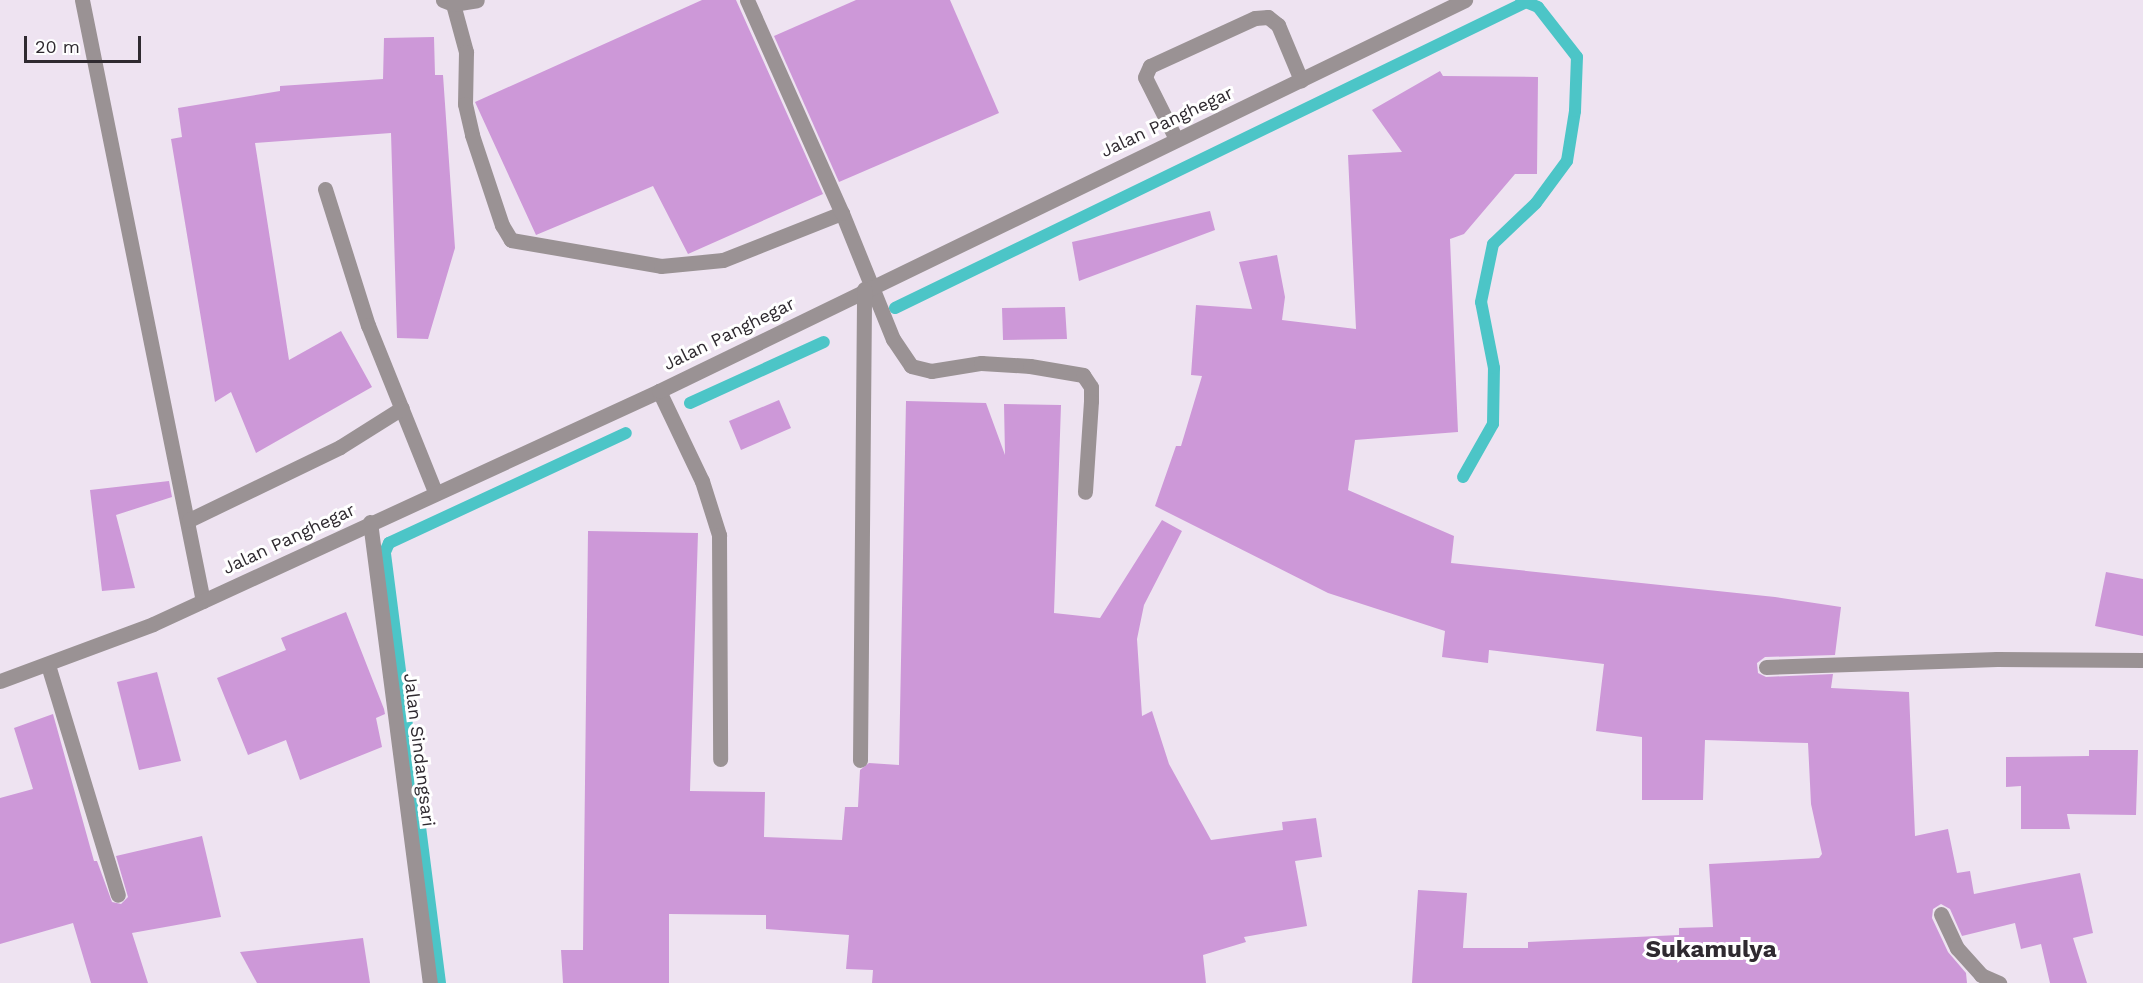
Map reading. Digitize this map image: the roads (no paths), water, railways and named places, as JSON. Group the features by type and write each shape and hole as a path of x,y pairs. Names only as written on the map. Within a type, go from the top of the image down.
{"street":[{"path":"82,0 189,520 203,601"},
{"path":"477,0 448,2 466,52 465,104 472,135 502,225 511,240 661,266 723,260 842,213"},
{"path":"747,0 842,213 869,287 893,339 911,366 931,372 981,363 1001,364 1083,375 1091,387 1085,492"},
{"name":"Jalan Panghegar","path":"0,681 48,665 203,601 435,492 659,391 869,287 1466,0"},
{"path":"1176,139 1145,77 1150,66 1255,18 1268,17 1278,25 1301,80"},
{"path":"325,189 368,325 435,492"},
{"path":"860,760 869,287"},
{"path":"659,391 702,481 719,535 722,676 720,759"},
{"path":"189,520 340,447 402,408"},
{"name":"Jalan Sindangsari","path":"370,522 430,983"},
{"path":"1766,667 1997,658 2143,660"},
{"path":"48,665 118,896"},
{"path":"1941,914 1957,948 1981,975 1999,983"}],"waterway":[{"path":"1463,477 1493,424 1494,368 1481,302 1493,244 1536,203 1567,161 1575,111 1577,57 1538,7 1521,0"},
{"path":"895,308 1526,2"},
{"path":"690,403 824,342"},
{"path":"440,983 385,552 389,543 626,433"}],"district":[{"name":"Sukamulya","path":"1711,950"}]}
